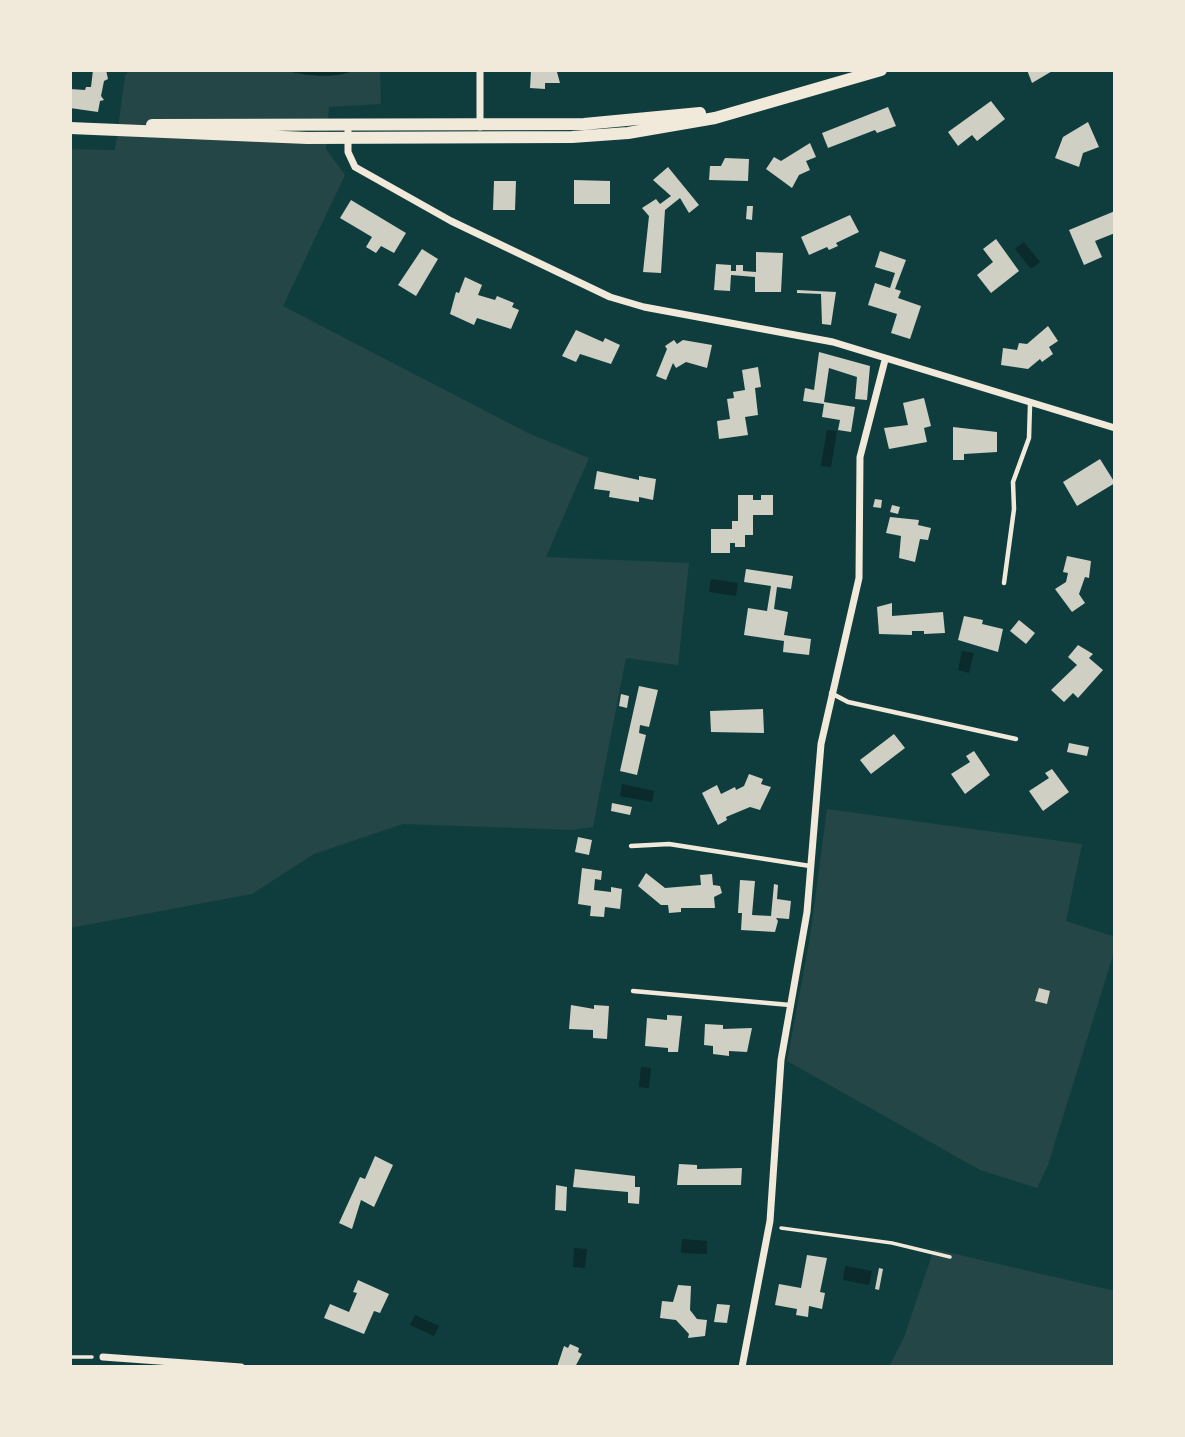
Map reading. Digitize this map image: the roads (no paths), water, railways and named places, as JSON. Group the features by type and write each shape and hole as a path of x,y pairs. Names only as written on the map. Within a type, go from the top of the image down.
{"main road":[{"path":"70,128 348,138 536,138 661,128 716,118 878,71"},
{"path":"70,128 348,123 547,125 673,117 783,100"}],"street":[{"path":"480,70 480,139"},
{"path":"348,123 350,161 355,167 451,221 588,288 644,307 806,336 1030,405 1115,428"},
{"path":"742,1367 769,1227 781,1060 805,932 818,769 831,692 859,578 860,457 885,360"},
{"path":"103,1357 241,1367"}],"lane":[{"path":"1004,583 1014,509 1013,482 1029,438 1030,405"},
{"path":"831,692 848,702 1016,739"},
{"path":"631,846 669,844 811,866"},
{"path":"633,991 791,1005"}]}
